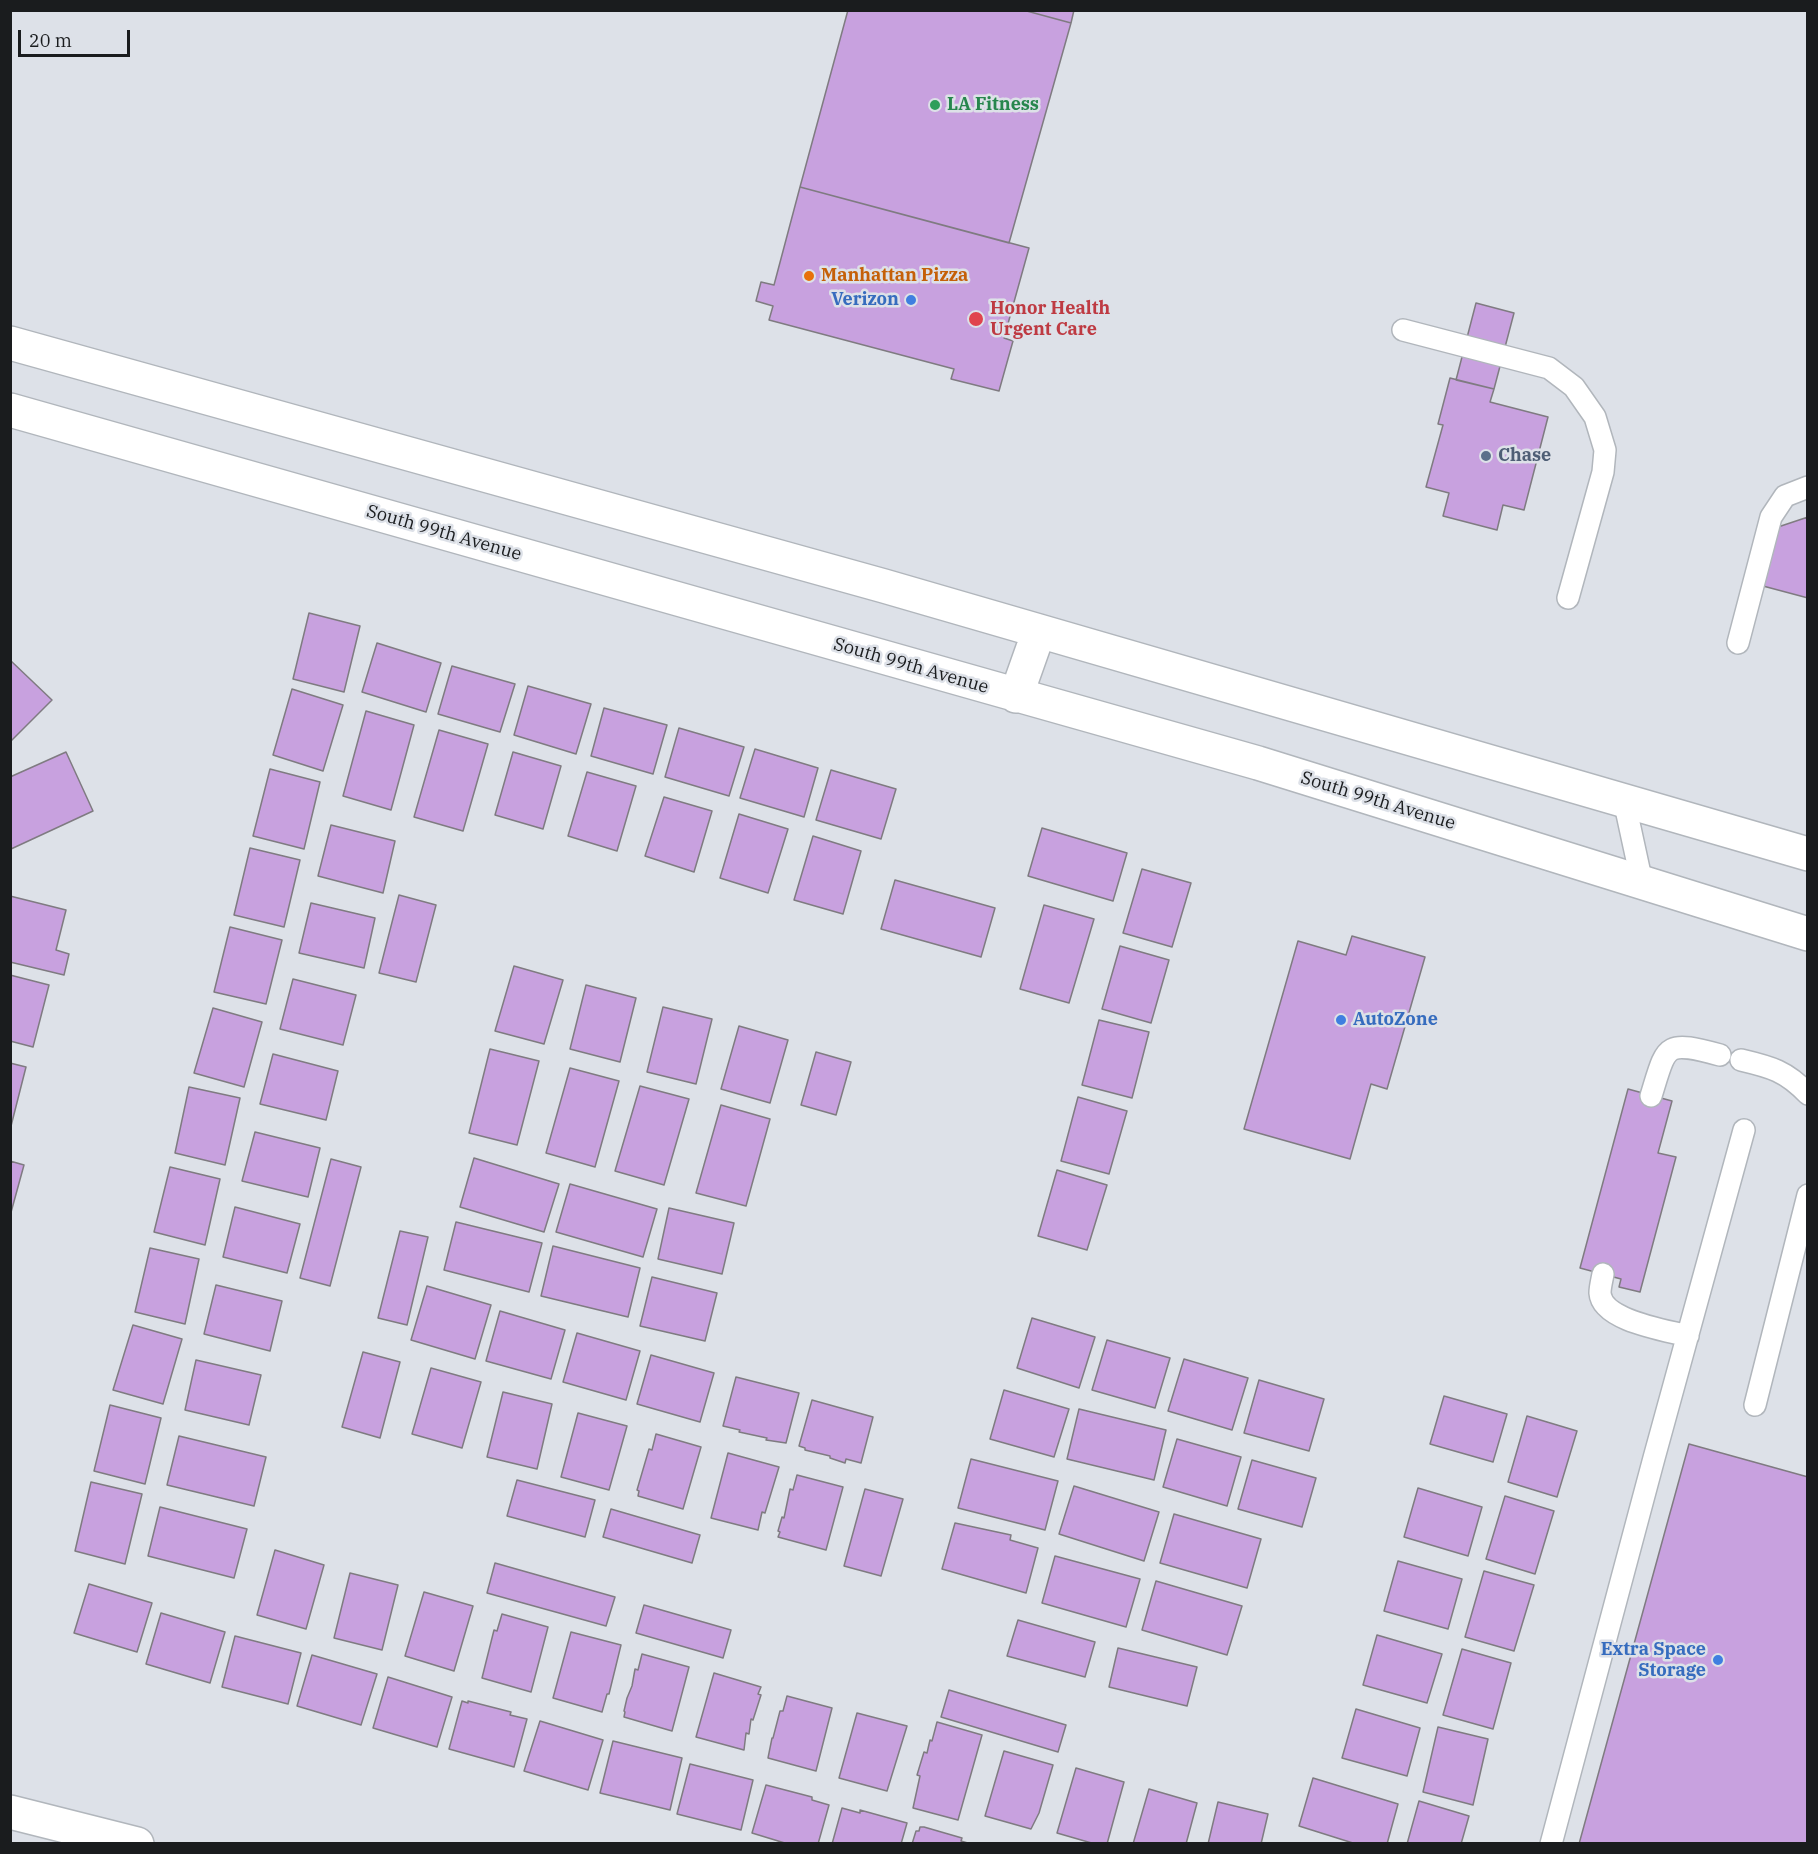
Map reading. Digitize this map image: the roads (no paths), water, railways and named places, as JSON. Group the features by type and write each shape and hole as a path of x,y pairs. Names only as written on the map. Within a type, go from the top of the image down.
{"main road":[{"path":"10,343 1039,631 1808,854"},
{"name":"South 99th Avenue","path":"10,410 1258,763 1808,934"},
{"path":"1016,696 1039,631"},
{"path":"10,1812 137,1843"}],"lane":[{"path":"1402,330 1549,368 1574,387 1595,417 1605,450 1603,472 1568,598"},
{"path":"1738,643 1771,517 1785,496 1808,488"},
{"path":"1624,800 1642,883"},
{"path":"1651,1096 1663,1058 1669,1049 1678,1047 1720,1055"},
{"path":"1741,1060 1774,1068 1796,1082 1808,1094"},
{"path":"1551,1844 1744,1130"},
{"path":"1755,1405 1808,1194"},
{"path":"1603,1274 1600,1293 1608,1309 1628,1320 1688,1336"}],"place":[{"name":"LA Fitness","path":"935,105"},
{"name":"Manhattan Pizza","path":"809,276"},
{"name":"Verizon","path":"911,300"},
{"name":"Honor Health Urgent Care","path":"976,319"},
{"name":"Chase","path":"1486,456"},
{"name":"AutoZone","path":"1341,1020"},
{"name":"Extra Space Storage","path":"1718,1660"}]}
